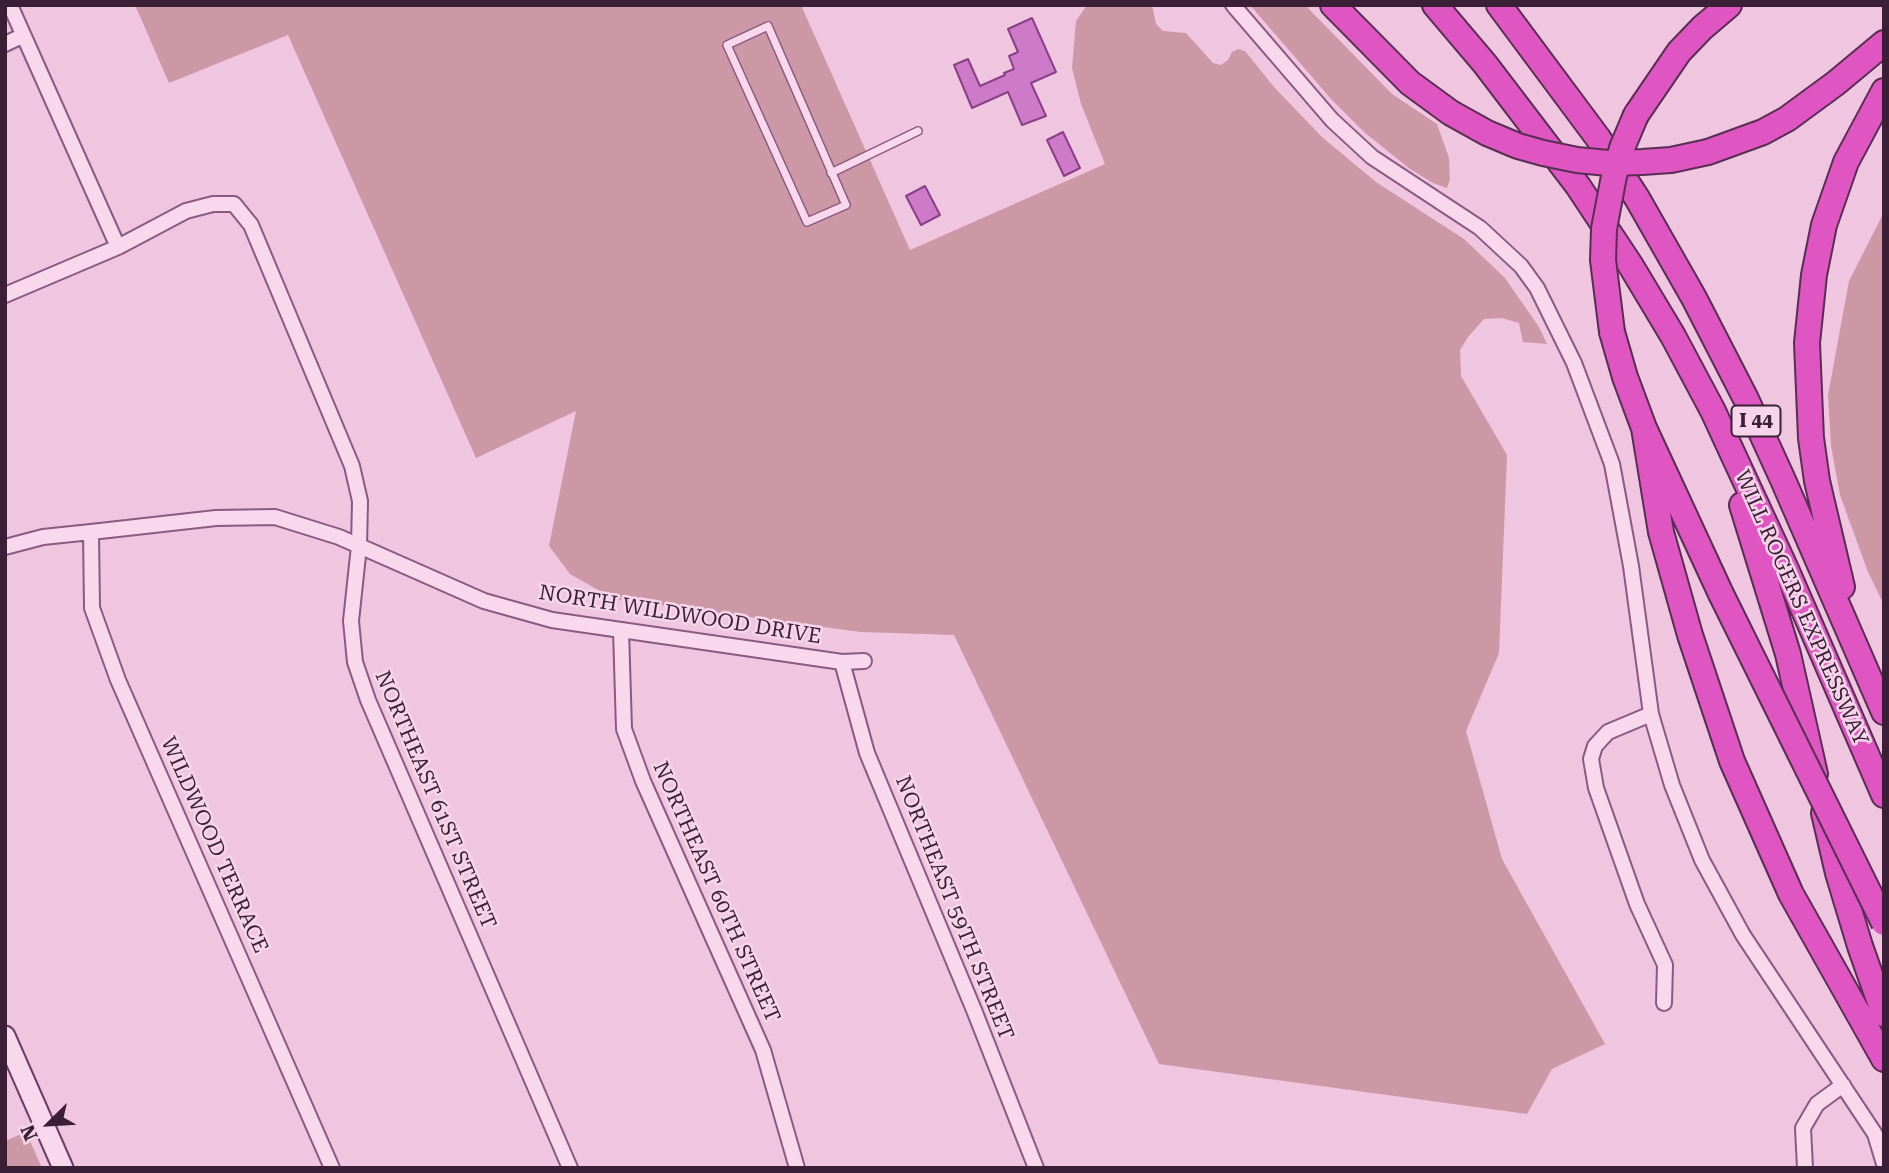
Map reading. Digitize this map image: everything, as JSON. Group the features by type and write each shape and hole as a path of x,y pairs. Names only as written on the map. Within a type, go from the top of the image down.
{"highway":[{"path":"1333,5 1410,83 1451,113 1518,146 1577,160 1608,163 1671,160 1708,152 1763,132 1836,83 1884,43"},
{"name":"WILL ROGERS EXPRESSWAY","path":"1435,5 1485,64 1578,186 1632,266 1713,411 1786,569 1884,795"},
{"name":"WILL ROGERS EXPRESSWAY","path":"1499,5 1598,138 1637,198 1694,298 1746,399 1884,712"},
{"path":"1729,5 1679,52 1636,115 1622,148 1604,229 1603,260 1612,332 1644,428 1721,594 1884,923"},
{"path":"1858,653 1817,481 1809,415 1807,343 1814,275 1824,225 1846,162 1884,90"},
{"path":"1713,411 1788,654 1838,873 1884,1014"},
{"path":"1644,428 1661,532 1690,635 1732,761 1791,894 1884,1059"}],"main road":[{"path":"5,1036 63,1168"}],"street":[{"path":"5,296 118,247 10,5"},
{"path":"1233,5 1332,120 1372,157 1480,228 1521,266 1537,288 1574,363 1612,464 1631,566 1651,714 1672,785 1702,860 1743,935 1875,1134 1884,1164"},
{"path":"5,44 22,36"},
{"name":"NORTHEAST 61ST STREET","path":"118,247 186,211 213,204 234,204 251,225 352,466 359,501 359,546 351,621 355,662 368,700 570,1168"},
{"name":"NORTH WILDWOOD DRIVE","path":"5,547 43,537 216,519 275,517 340,537 484,601 552,620 842,662 864,661"},
{"name":"WILDWOOD TERRACE","path":"91,532 92,608 118,680 332,1168"},
{"name":"NORTHEAST 60TH STREET","path":"621,630 624,729 643,781 763,1050 797,1168"},
{"name":"NORTHEAST 59TH STREET","path":"842,662 867,752 1036,1168"},
{"path":"1651,714 1608,732 1595,746 1591,759 1596,788 1609,827 1637,904 1664,965 1664,1003"},
{"path":"1805,1168 1803,1128 1817,1104 1843,1085"}],"lane":[{"path":"768,26 831,173 846,205 807,222 727,45 768,26"},
{"path":"831,173 918,131"}],"shaded area":[{"path":"135,5 801,5 910,250 1105,164 1081,104 1072,68 1076,21 1087,5 1152,5 1156,24 1163,31 1186,33 1213,63 1221,65 1228,60 1232,52 1238,49 1245,51 1274,87 1323,138 1376,182 1464,239 1505,278 1539,327 1547,344 1523,342 1519,323 1502,318 1484,319 1460,350 1461,376 1507,455 1499,653 1466,731 1502,859 1605,1044 1552,1069 1527,1114 1159,1064 954,635 861,632 614,599 570,574 549,546 576,411 476,458 288,35 169,83"},
{"path":"1250,5 1305,5 1392,94 1437,124 1449,158 1450,179 1447,188 1410,169 1364,132 1331,99"},
{"path":"1884,212 1884,605 1868,572 1840,495 1831,446 1828,395 1849,281"},
{"path":"26,1132 42,1168 5,1168 5,1141"}],"building":[{"path":"1032,18 1056,72 1031,83 1046,116 1022,125 1008,92 972,108 954,65 968,59 980,86 1005,75 1004,73 1014,69 1009,56 1018,52 1008,29"},
{"path":"1063,132 1080,168 1064,176 1047,140"},
{"path":"925,186 940,215 921,225 906,196"}]}
